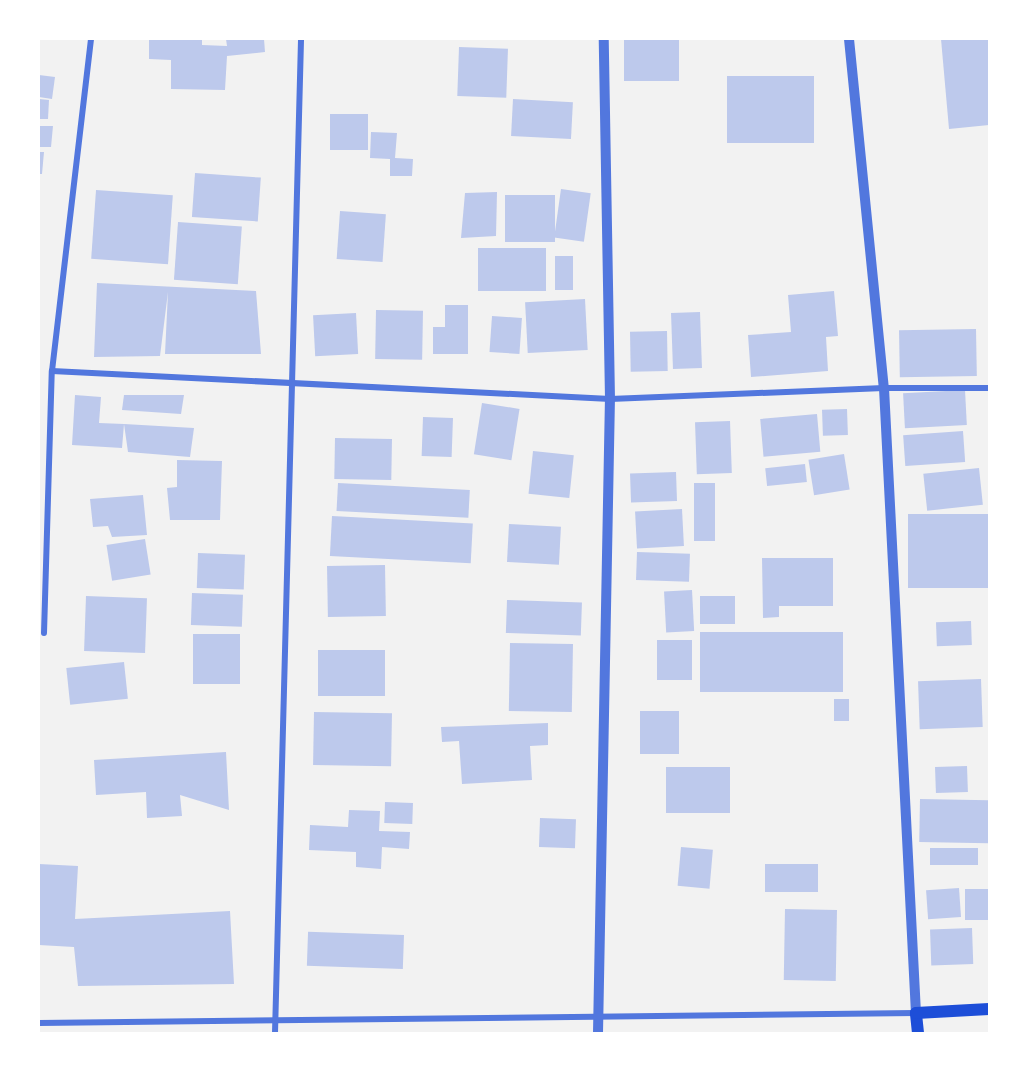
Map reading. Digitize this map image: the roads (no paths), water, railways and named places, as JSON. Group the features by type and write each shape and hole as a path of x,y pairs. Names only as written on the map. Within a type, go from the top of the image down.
{"main road":[{"path":"918,1033 916,1013 989,1009"}],"street":[{"path":"44,633 52,371 91,39"},
{"path":"275,1033 294,384 301,39"},
{"path":"598,1033 610,399 604,39"},
{"path":"39,1023 916,1013 884,388 849,39"},
{"path":"52,371 610,399 884,388 989,388"}]}
